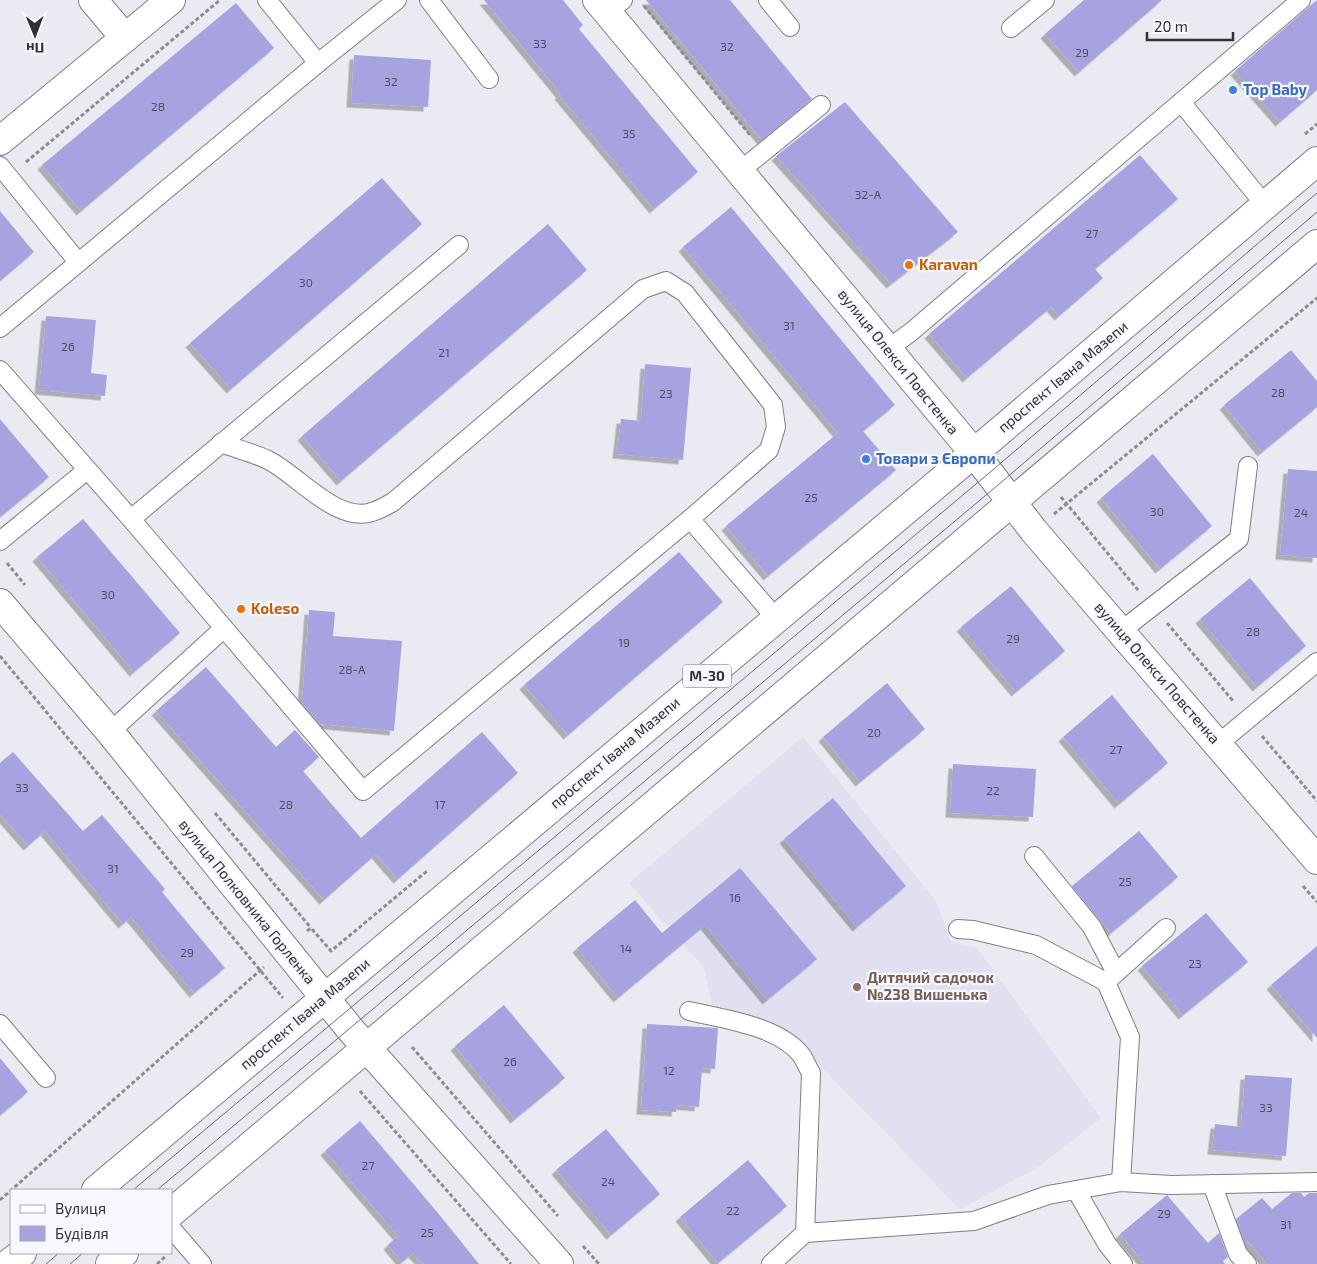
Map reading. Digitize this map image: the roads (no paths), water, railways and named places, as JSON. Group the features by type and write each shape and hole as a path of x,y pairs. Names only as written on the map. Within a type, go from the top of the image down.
{"main road":[{"path":"93,0 125,38"},
{"path":"0,141 171,0"},
{"name":"вулиця Олекси Повстенка","path":"609,4 740,171 974,454 1034,531 1317,860"},
{"name":"проспект Івана Мазепи","path":"97,1189 776,618 974,454 1317,162"},
{"path":"172,1212 1317,244"},
{"name":"вулиця Полковника Горленка","path":"0,603 110,732 285,950 366,1047 559,1264"},
{"path":"8,1264 21,1254"},
{"path":"110,1264 123,1254"}],"lane":[{"path":"267,0 318,63"},
{"path":"0,328 318,63 397,0"},
{"path":"429,0 489,79"},
{"path":"768,0 790,28"},
{"path":"1011,28 1045,0"},
{"path":"888,349 911,332 1301,0"},
{"path":"1181,102 1265,205"},
{"path":"740,171 821,105"},
{"path":"4,171 78,262"},
{"path":"131,519 459,244"},
{"path":"0,370 131,519 363,791 690,519 769,450 776,427 773,405 685,293 666,280 643,288 393,502 371,513 350,512 317,496 293,475 268,460 221,443"},
{"path":"1121,631 1239,539 1248,466"},
{"path":"0,541 87,470"},
{"path":"690,519 776,618"},
{"path":"110,732 224,628"},
{"path":"1218,744 1317,662"},
{"path":"1034,856 1092,927 1111,977 1130,1037 1121,1182"},
{"path":"1111,977 1166,928"},
{"path":"958,929 1036,945 1111,977"},
{"path":"689,1011 742,1023 779,1038 801,1055 811,1073 806,1233"},
{"path":"0,1024 46,1078"},
{"path":"771,1264 806,1233 974,1221 1048,1195 1121,1182 1171,1185 1317,1182"},
{"path":"1212,1184 1238,1254 1247,1264"},
{"path":"1076,1190 1107,1244 1123,1264"},
{"path":"172,1229 202,1264"}],"tram line":[{"path":"134,1189 988,474 1317,193"},
{"path":"158,1189 998,485 1317,212"},
{"path":"46,1264 58,1254"},
{"path":"70,1264 82,1254"}],"place":[{"name":"Top Baby","path":"1233,90"},
{"name":"Karavan","path":"909,265"},
{"name":"Товари з Європи","path":"866,459"},
{"name":"Koleso","path":"241,609"},
{"name":"Дитячий садочок №238 Вишенька","path":"857,987"}]}
